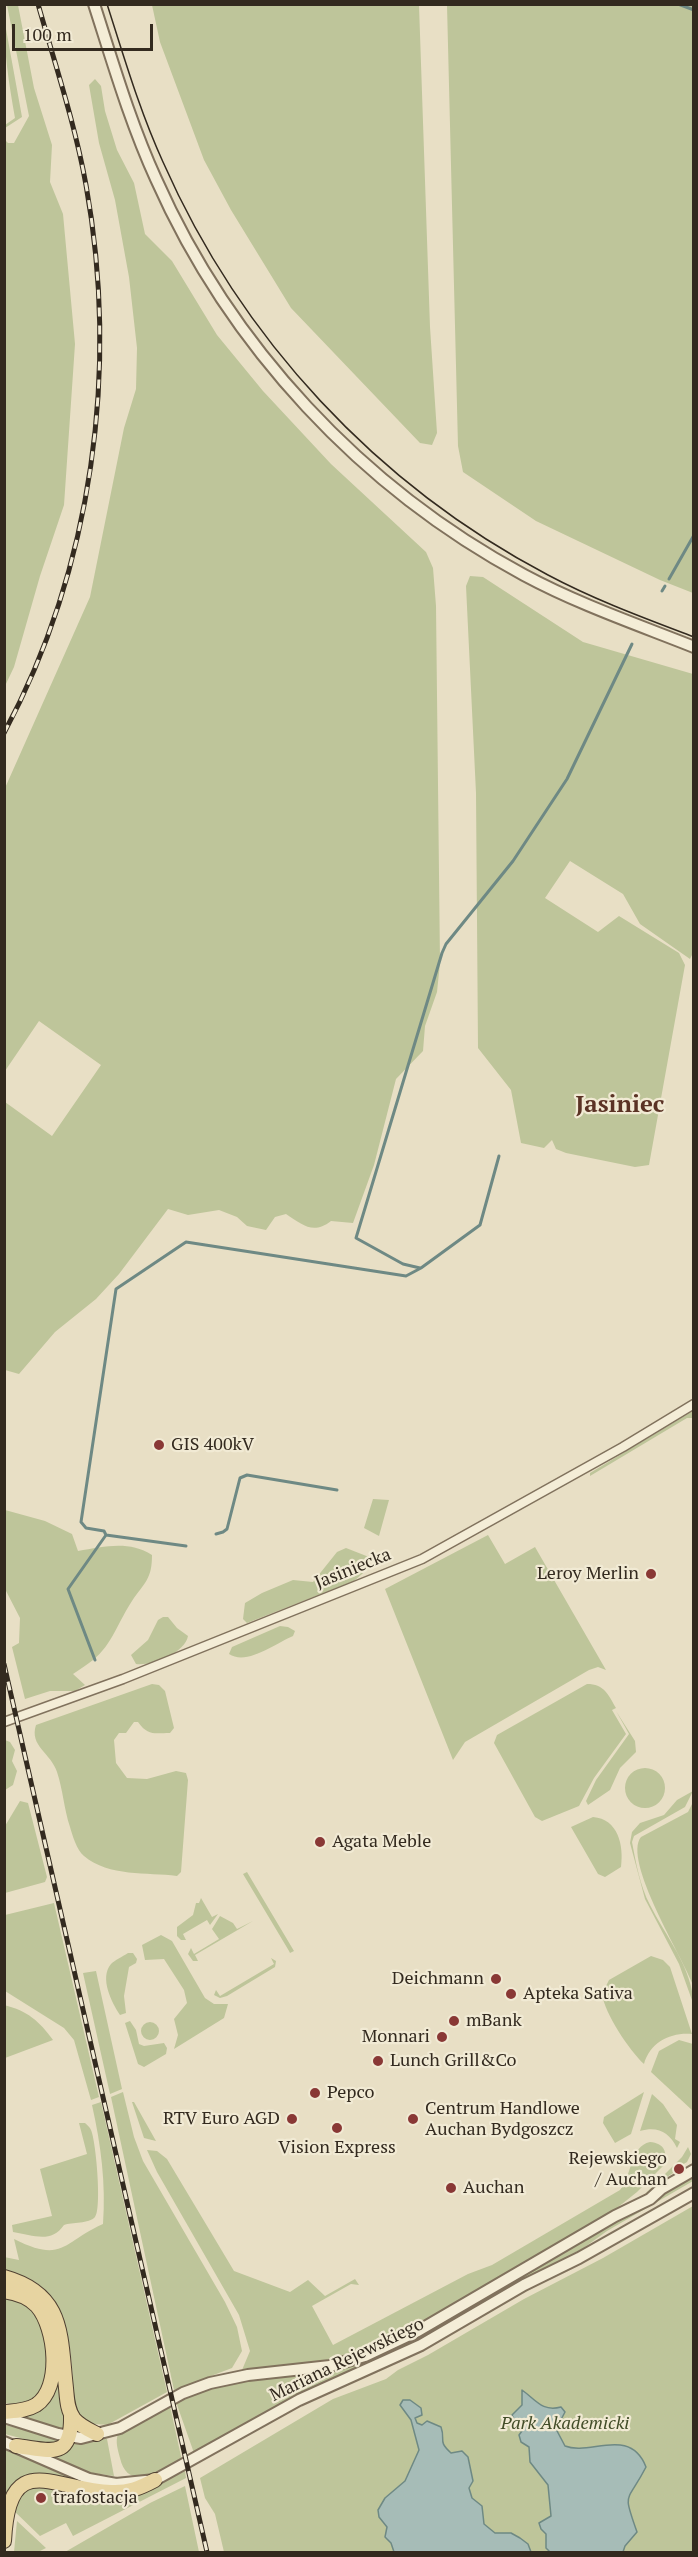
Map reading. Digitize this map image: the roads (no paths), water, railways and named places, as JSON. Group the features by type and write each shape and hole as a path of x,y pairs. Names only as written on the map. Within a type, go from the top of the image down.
{"main road":[{"path":"4,2277 35,2289 53,2310 60,2331 71,2415 70,2437 66,2445 57,2451 10,2444"},
{"path":"4,2291 28,2298 41,2312 50,2335 53,2370 52,2384 40,2402 26,2410 4,2412"},
{"path":"71,2415 78,2423 98,2434"},
{"path":"4,2541 11,2500 30,2482 47,2479 89,2490 112,2493 137,2490 155,2480"}],"street":[{"path":"94,4 141,144 183,234 208,278 241,328 310,411 380,477 422,510 472,544 567,596 693,647"},
{"name":"Jasiniecka","path":"4,1722 156,1666 431,1554 623,1447 693,1404"},
{"name":"Mariana Rejewskiego","path":"4,2417 70,2437 81,2438 120,2428 183,2393 210,2383 248,2375 330,2366 375,2352 418,2331 615,2216 639,2205 693,2170"},
{"name":"Mariana Rejewskiego","path":"10,2444 40,2459 99,2482 122,2484 155,2480 299,2400 421,2345 524,2285 579,2258 693,2193"}],"water":[{"path":"522,2390 544,2406 561,2407 565,2412 556,2429 565,2446 586,2448 620,2445 630,2448 639,2455 646,2467 628,2503 637,2532 625,2546 623,2552 550,2552 546,2548 546,2534 539,2523 551,2516 548,2485 530,2462 529,2447 521,2442 519,2435 522,2425 515,2421 512,2415 522,2405"},
{"path":"403,2400 410,2400 421,2408 422,2415 415,2418 417,2423 422,2425 427,2421 441,2427 443,2443 451,2453 462,2451 468,2457 473,2481 469,2488 472,2498 482,2506 484,2524 495,2533 511,2533 520,2538 528,2544 531,2552 394,2552 391,2543 385,2537 387,2527 379,2517 378,2510 385,2498 405,2481 419,2450 411,2420 400,2405"}],"waterway":[{"path":"678,4 694,10"},
{"path":"669,579 694,535"},
{"path":"662,591 665,586"},
{"path":"420,1268 403,1264 356,1238 442,953 446,944 513,861 567,779 632,644"},
{"path":"95,1660 68,1589 106,1535 104,1531 86,1528 81,1522 116,1289 186,1242 406,1276 421,1268 480,1225 499,1156"},
{"path":"216,1534 227,1529 240,1478 247,1475 337,1490"},
{"path":"106,1535 186,1546"}],"tram line":[{"path":"107,4 147,124 195,227 232,289 274,347 321,401 372,451 427,497 486,539 584,593 694,637"}],"railway":[{"path":"4,733 34,669 59,603 78,535 91,466 98,395 100,325 96,255 86,185 70,117 38,4"},
{"path":"4,1664 207,2552"}],"place":[{"name":"GIS 400kV","path":"159,1445"},
{"name":"Leroy Merlin","path":"651,1574"},
{"name":"Agata Meble","path":"320,1842"},
{"name":"Deichmann","path":"496,1979"},
{"name":"Apteka Sativa","path":"511,1994"},
{"name":"mBank","path":"454,2021"},
{"name":"Monnari","path":"442,2037"},
{"name":"Lunch Grill&Co","path":"378,2061"},
{"name":"Pepco","path":"315,2093"},
{"name":"RTV Euro AGD","path":"292,2119"},
{"name":"Centrum Handlowe Auchan Bydgoszcz","path":"413,2119"},
{"name":"Vision Express","path":"337,2128"},
{"name":"Rejewskiego / Auchan","path":"679,2169"},
{"name":"Auchan","path":"451,2188"},
{"name":"trafostacja","path":"41,2498"}],"district":[{"name":"Jasiniec","path":"620,1105"}],"park label":[{"name":"Park Akademicki","path":"565,2424"}]}
